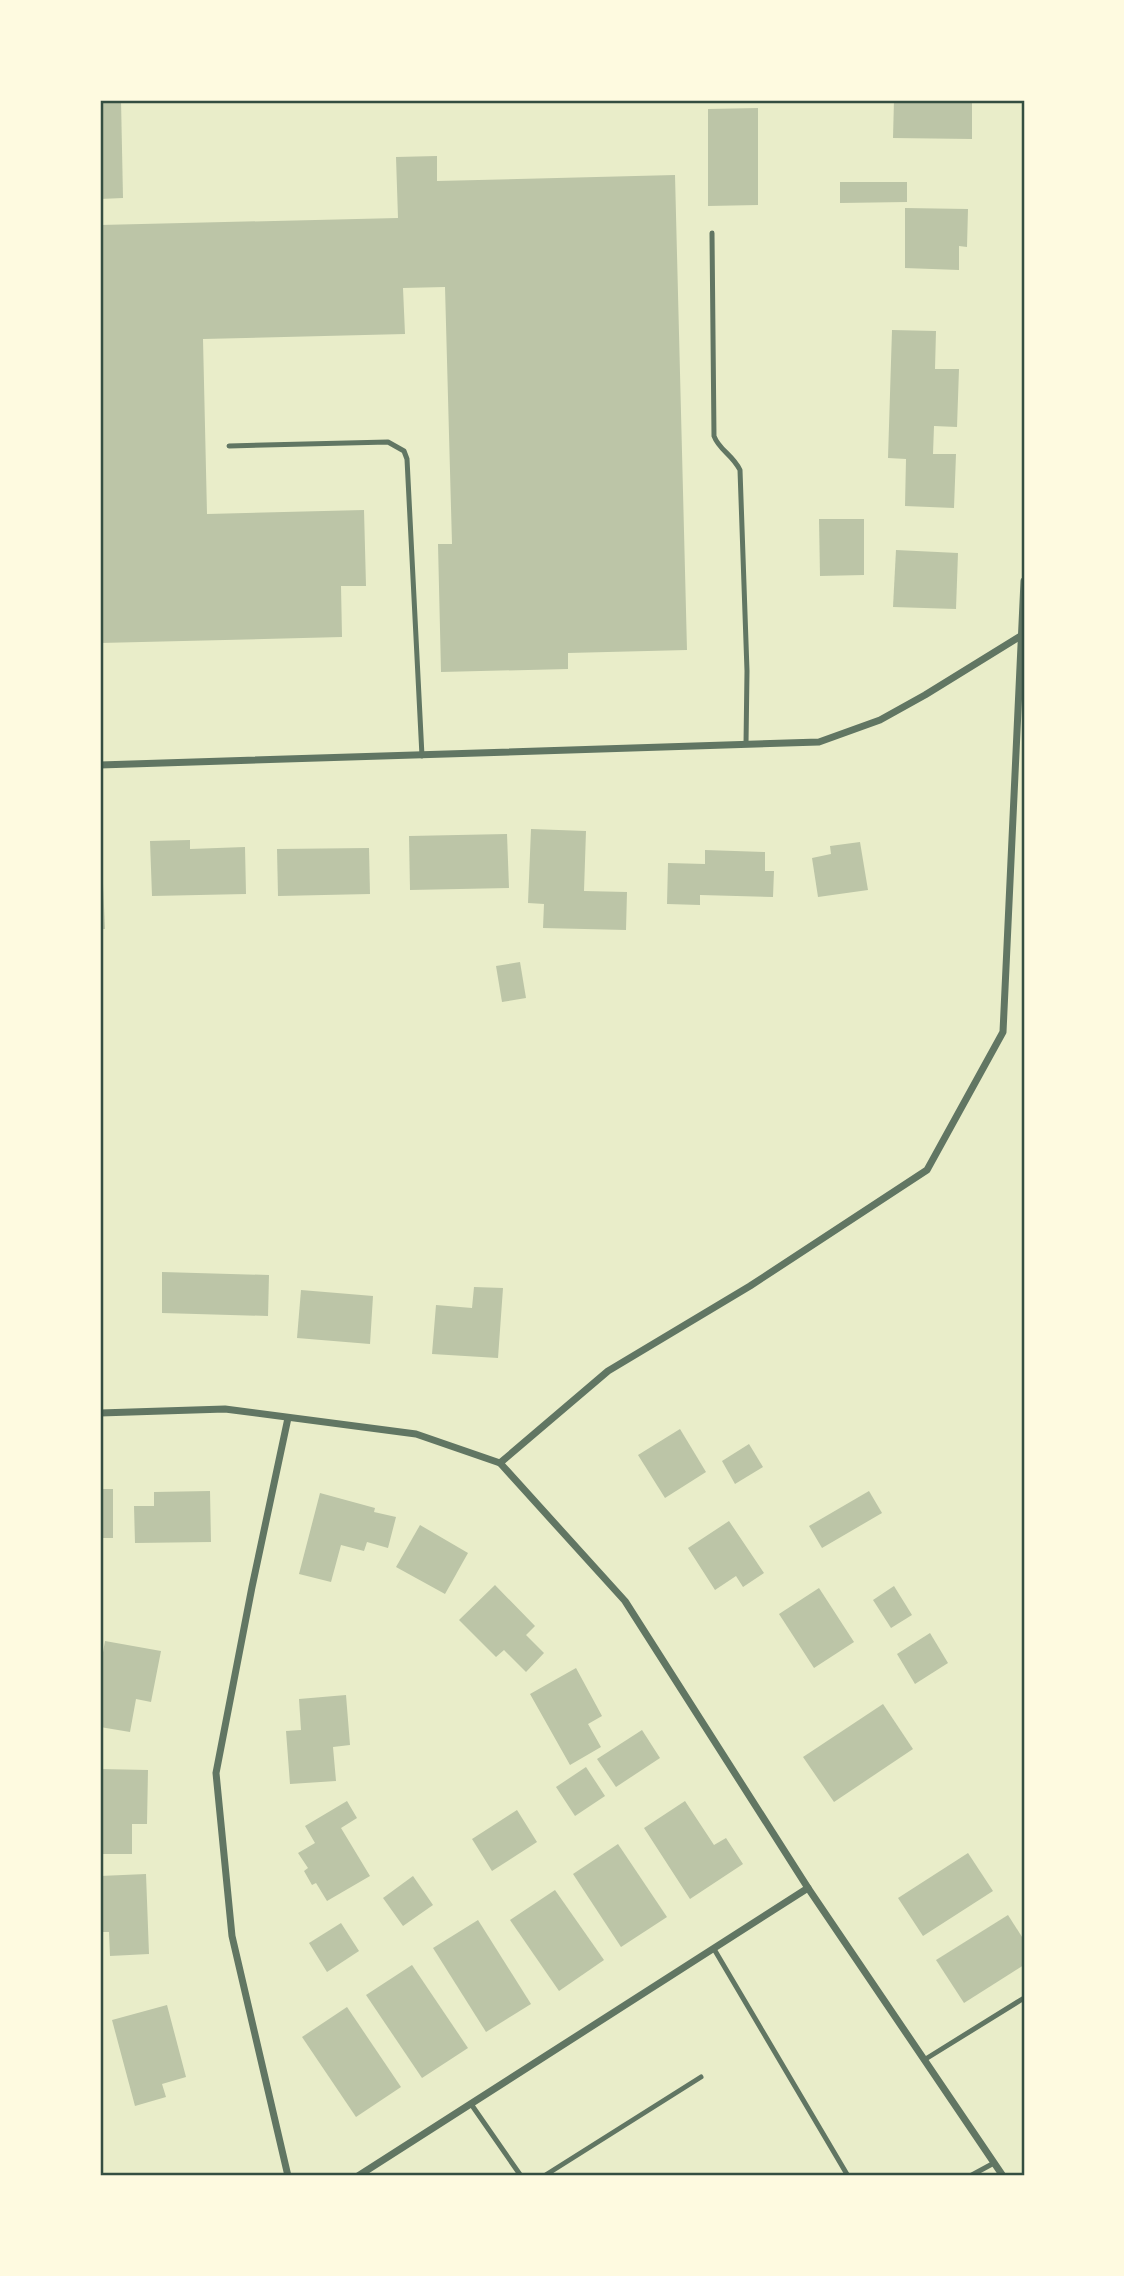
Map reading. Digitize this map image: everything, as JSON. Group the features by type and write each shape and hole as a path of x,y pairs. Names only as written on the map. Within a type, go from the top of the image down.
{"street":[{"path":"500,1463 608,1371 750,1286 928,1170 1003,1032 1024,634 1024,581"},
{"path":"100,765 819,742 880,720 1024,634"},
{"path":"100,1413 225,1409 416,1434 500,1463 625,1601 808,1888 1003,2176"},
{"path":"288,1418 251,1587 216,1773 232,1937 288,2176"},
{"path":"358,2176 808,1888"}],"lane":[{"path":"712,233 714,436 717,445 734,457 740,470 747,671 746,744"},
{"path":"229,446 388,442 404,451 407,459 422,756"},
{"path":"714,1949 848,2176"},
{"path":"924,2060 1024,1998"},
{"path":"544,2176 701,2077"},
{"path":"471,2104 521,2176"},
{"path":"970,2176 993,2162"}],"building":[{"path":"100,100 121,100 123,198 100,199"},
{"path":"894,100 972,100 972,139 893,138"},
{"path":"758,108 758,205 708,206 708,109"},
{"path":"437,156 437,181 675,175 687,650 568,653 568,669 441,672 438,544 452,544 445,287 403,288 405,334 203,339 207,514 364,510 366,586 341,586 342,637 100,643 100,225 398,218 396,157"},
{"path":"840,182 907,182 907,202 840,203"},
{"path":"905,208 968,209 967,247 959,246 959,270 905,268"},
{"path":"892,330 936,331 935,369 959,369 957,427 934,426 933,454 956,454 954,508 905,506 906,459 888,458"},
{"path":"819,519 864,519 864,575 820,576"},
{"path":"896,550 958,553 956,609 893,607"},
{"path":"531,829 586,831 584,891 627,892 626,930 543,928 544,904 528,903"},
{"path":"507,834 509,888 410,890 409,836"},
{"path":"190,840 190,849 245,847 246,894 152,896 150,841"},
{"path":"860,842 868,890 818,897 812,858 831,854 830,846"},
{"path":"369,848 370,894 278,896 277,849"},
{"path":"705,850 765,852 765,871 774,871 773,897 700,895 700,905 667,904 668,863 705,864"},
{"path":"102,861 105,929 100,929"},
{"path":"520,962 526,998 502,1002 496,966"},
{"path":"162,1272 269,1275 268,1316 162,1313"},
{"path":"474,1287 503,1288 498,1358 432,1354 436,1305 472,1308"},
{"path":"301,1290 373,1296 370,1344 297,1338"},
{"path":"680,1429 706,1472 665,1498 638,1455"},
{"path":"749,1444 763,1467 735,1484 722,1461"},
{"path":"100,1489 113,1489 113,1538 100,1538"},
{"path":"210,1491 211,1542 135,1543 134,1506 154,1506 154,1492"},
{"path":"869,1491 882,1513 822,1548 809,1526"},
{"path":"320,1493 375,1508 374,1512 396,1517 388,1548 367,1542 364,1551 341,1545 331,1582 299,1574"},
{"path":"729,1521 764,1573 743,1587 736,1576 715,1590 688,1548"},
{"path":"420,1525 468,1553 445,1594 396,1567"},
{"path":"495,1585 535,1626 526,1635 544,1653 526,1672 504,1650 496,1657 459,1620"},
{"path":"894,1586 912,1615 891,1628 873,1600"},
{"path":"819,1588 854,1642 814,1668 779,1614"},
{"path":"930,1633 948,1663 915,1684 897,1654"},
{"path":"105,1641 161,1651 151,1702 136,1699 130,1732 100,1727 100,1670"},
{"path":"576,1668 602,1716 588,1724 601,1747 570,1765 530,1694"},
{"path":"346,1695 350,1745 333,1747 336,1781 290,1784 286,1731 301,1730 299,1699"},
{"path":"883,1704 913,1749 834,1802 803,1757"},
{"path":"642,1730 660,1758 616,1787 597,1759"},
{"path":"586,1767 605,1796 575,1816 556,1787"},
{"path":"100,1769 148,1770 147,1824 132,1824 132,1854 100,1854"},
{"path":"347,1801 357,1818 341,1828 370,1876 327,1901 316,1883 312,1885 304,1871 308,1868 298,1853 315,1843 305,1826"},
{"path":"685,1801 714,1845 726,1838 743,1864 690,1899 644,1828"},
{"path":"517,1810 537,1842 492,1871 472,1839"},
{"path":"618,1844 667,1917 621,1947 573,1874"},
{"path":"968,1853 993,1891 923,1936 898,1898"},
{"path":"146,1874 149,1954 110,1956 109,1932 102,1932 100,1876"},
{"path":"413,1876 433,1905 403,1926 383,1898"},
{"path":"555,1890 604,1960 559,1991 510,1920"},
{"path":"1008,1915 1024,1940 1024,1965 964,2003 936,1960"},
{"path":"478,1920 531,2004 486,2032 433,1948"},
{"path":"341,1923 359,1951 327,1972 309,1943"},
{"path":"412,1965 468,2048 422,2078 366,1995"},
{"path":"167,2005 186,2077 162,2084 166,2097 135,2106 112,2020"},
{"path":"347,2007 401,2087 356,2117 302,2037"}]}
